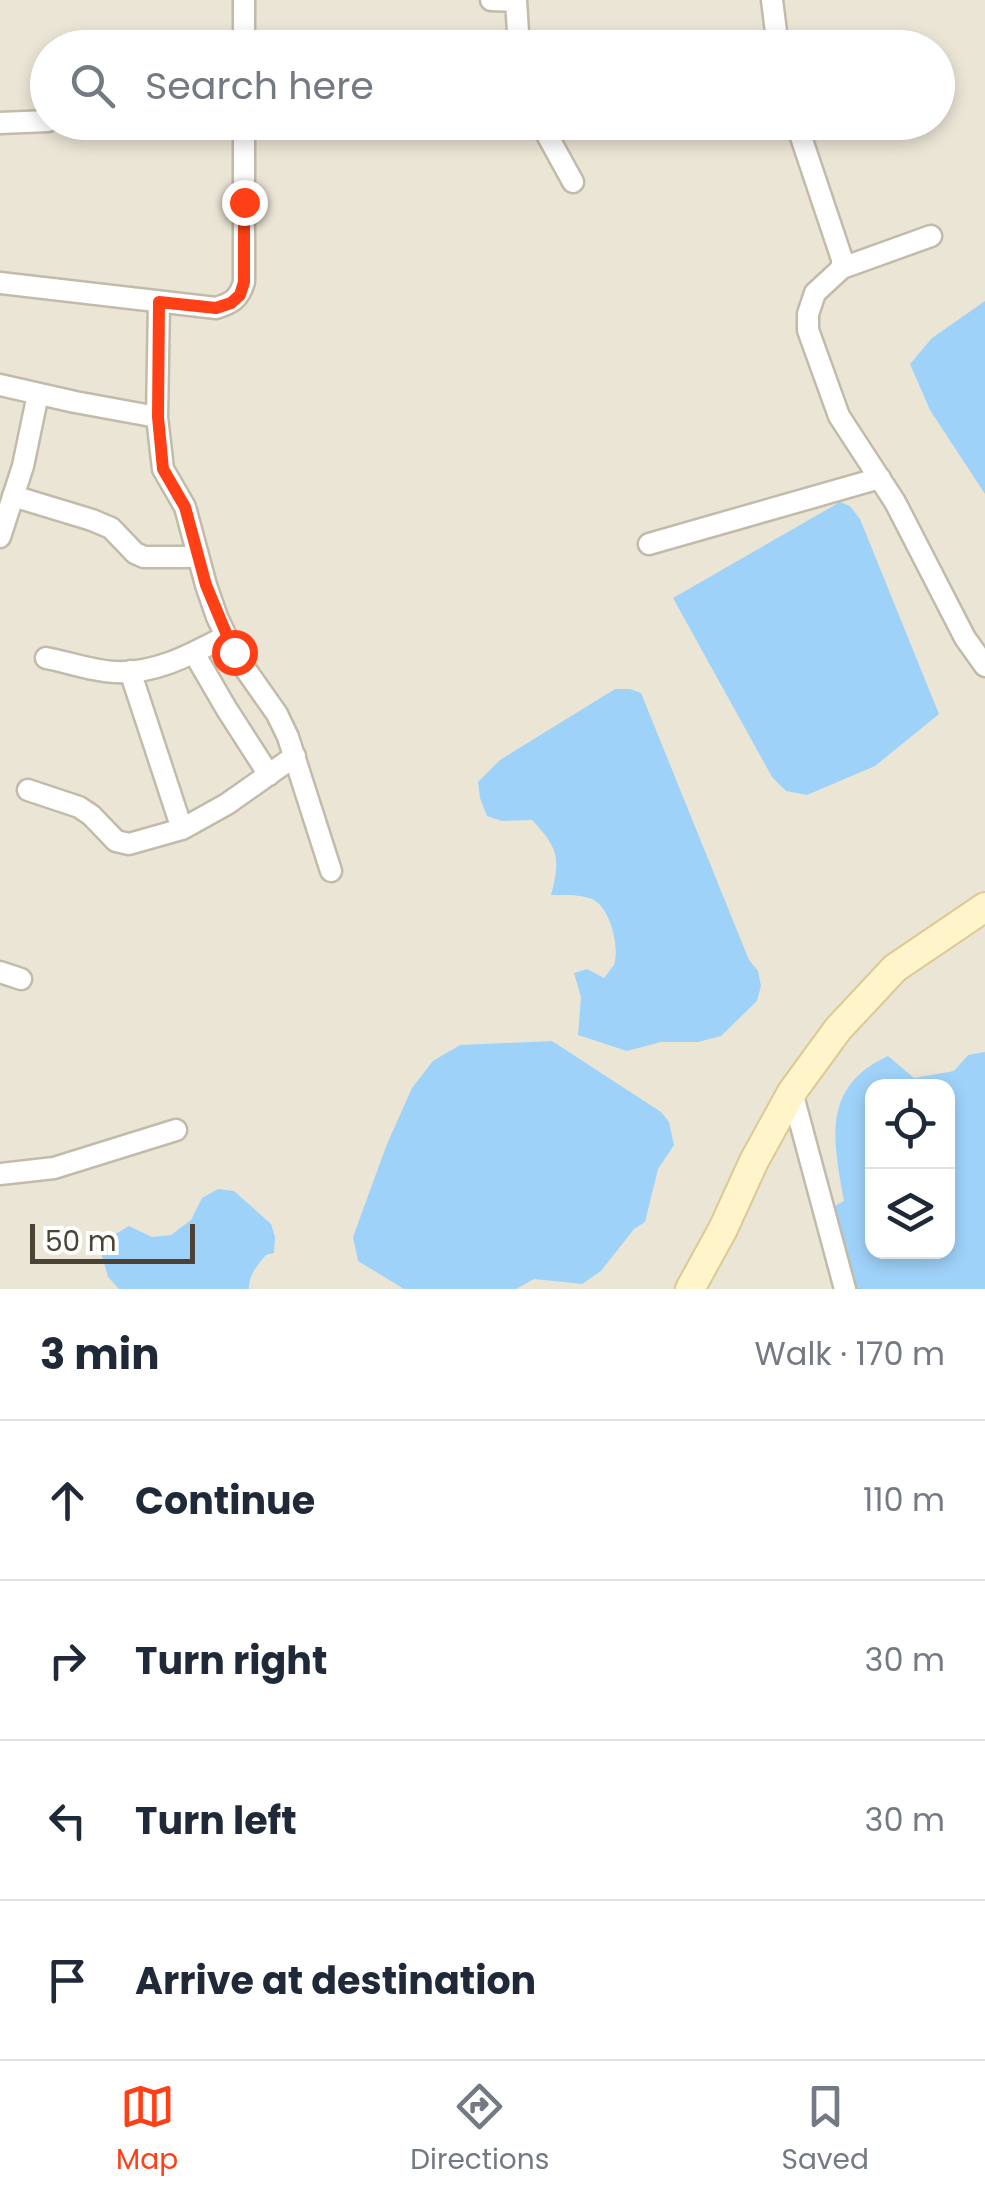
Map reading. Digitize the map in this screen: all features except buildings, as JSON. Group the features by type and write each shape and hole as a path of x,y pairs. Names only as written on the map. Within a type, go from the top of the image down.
{"street":[{"path":"244,0 244,30"},
{"path":"491,0 516,1 518,30"},
{"path":"772,0 776,30"},
{"path":"0,123 30,121"},
{"path":"0,283 216,308 231,303 240,295 244,282 244,140"},
{"path":"550,140 573,182"},
{"path":"802,140 840,249 842,268"},
{"path":"931,236 842,268 815,293 808,330 840,416 880,478 965,638 985,666"},
{"path":"159,302 158,417 163,469 185,507 206,585 226,636 288,737 330,871"},
{"path":"0,385 158,417"},
{"path":"0,537 23,466 38,394"},
{"path":"649,544 880,478"},
{"path":"13,496 111,528 144,557 198,557"},
{"path":"46,658 112,672 155,668 178,661 226,636"},
{"path":"194,652 269,774"},
{"path":"130,671 182,829"},
{"path":"28,790 79,807 116,841 129,844 182,829 227,804 295,756"},
{"path":"690,1289 792,1092 838,1028 896,968 985,907"},
{"path":"0,972 21,979"},
{"path":"792,1092 845,1289"},
{"path":"0,1174 54,1168 176,1130"}],"shaded area":[{"path":"0,0 985,0 985,1289 0,1289"}],"water":[{"path":"985,301 985,494 930,410 910,364 932,338"},
{"path":"840,502 850,506 860,519 939,714 875,766 807,795 786,791 772,777 673,598"},
{"path":"615,689 641,693 749,960 758,971 761,986 757,1001 721,1036 698,1042 661,1042 627,1051 578,1035 581,997 574,973 587,969 604,978 614,965 616,948 608,918 592,899 551,895 556,862 547,838 532,820 502,821 487,816 480,798 478,782 500,760"},
{"path":"552,1041 661,1112 669,1122 674,1145 658,1169 645,1222 634,1229 601,1271 582,1284 534,1279 516,1289 404,1289 358,1261 353,1237 387,1144 412,1088 433,1061 460,1045"},
{"path":"985,1052 985,1289 857,1289 831,1208 844,1201 835,1136 842,1099 851,1083 888,1056 914,1078 954,1071 968,1055"},
{"path":"218,1189 234,1191 271,1224 274,1253 266,1255 257,1266 249,1289 119,1289 108,1277 101,1252 114,1235 129,1226 152,1237 171,1235 191,1220 202,1198"}],"route":[{"path":"234,652 206,585 185,507 163,469 158,417 159,302 216,308 240,295 244,282 244,202"}]}
